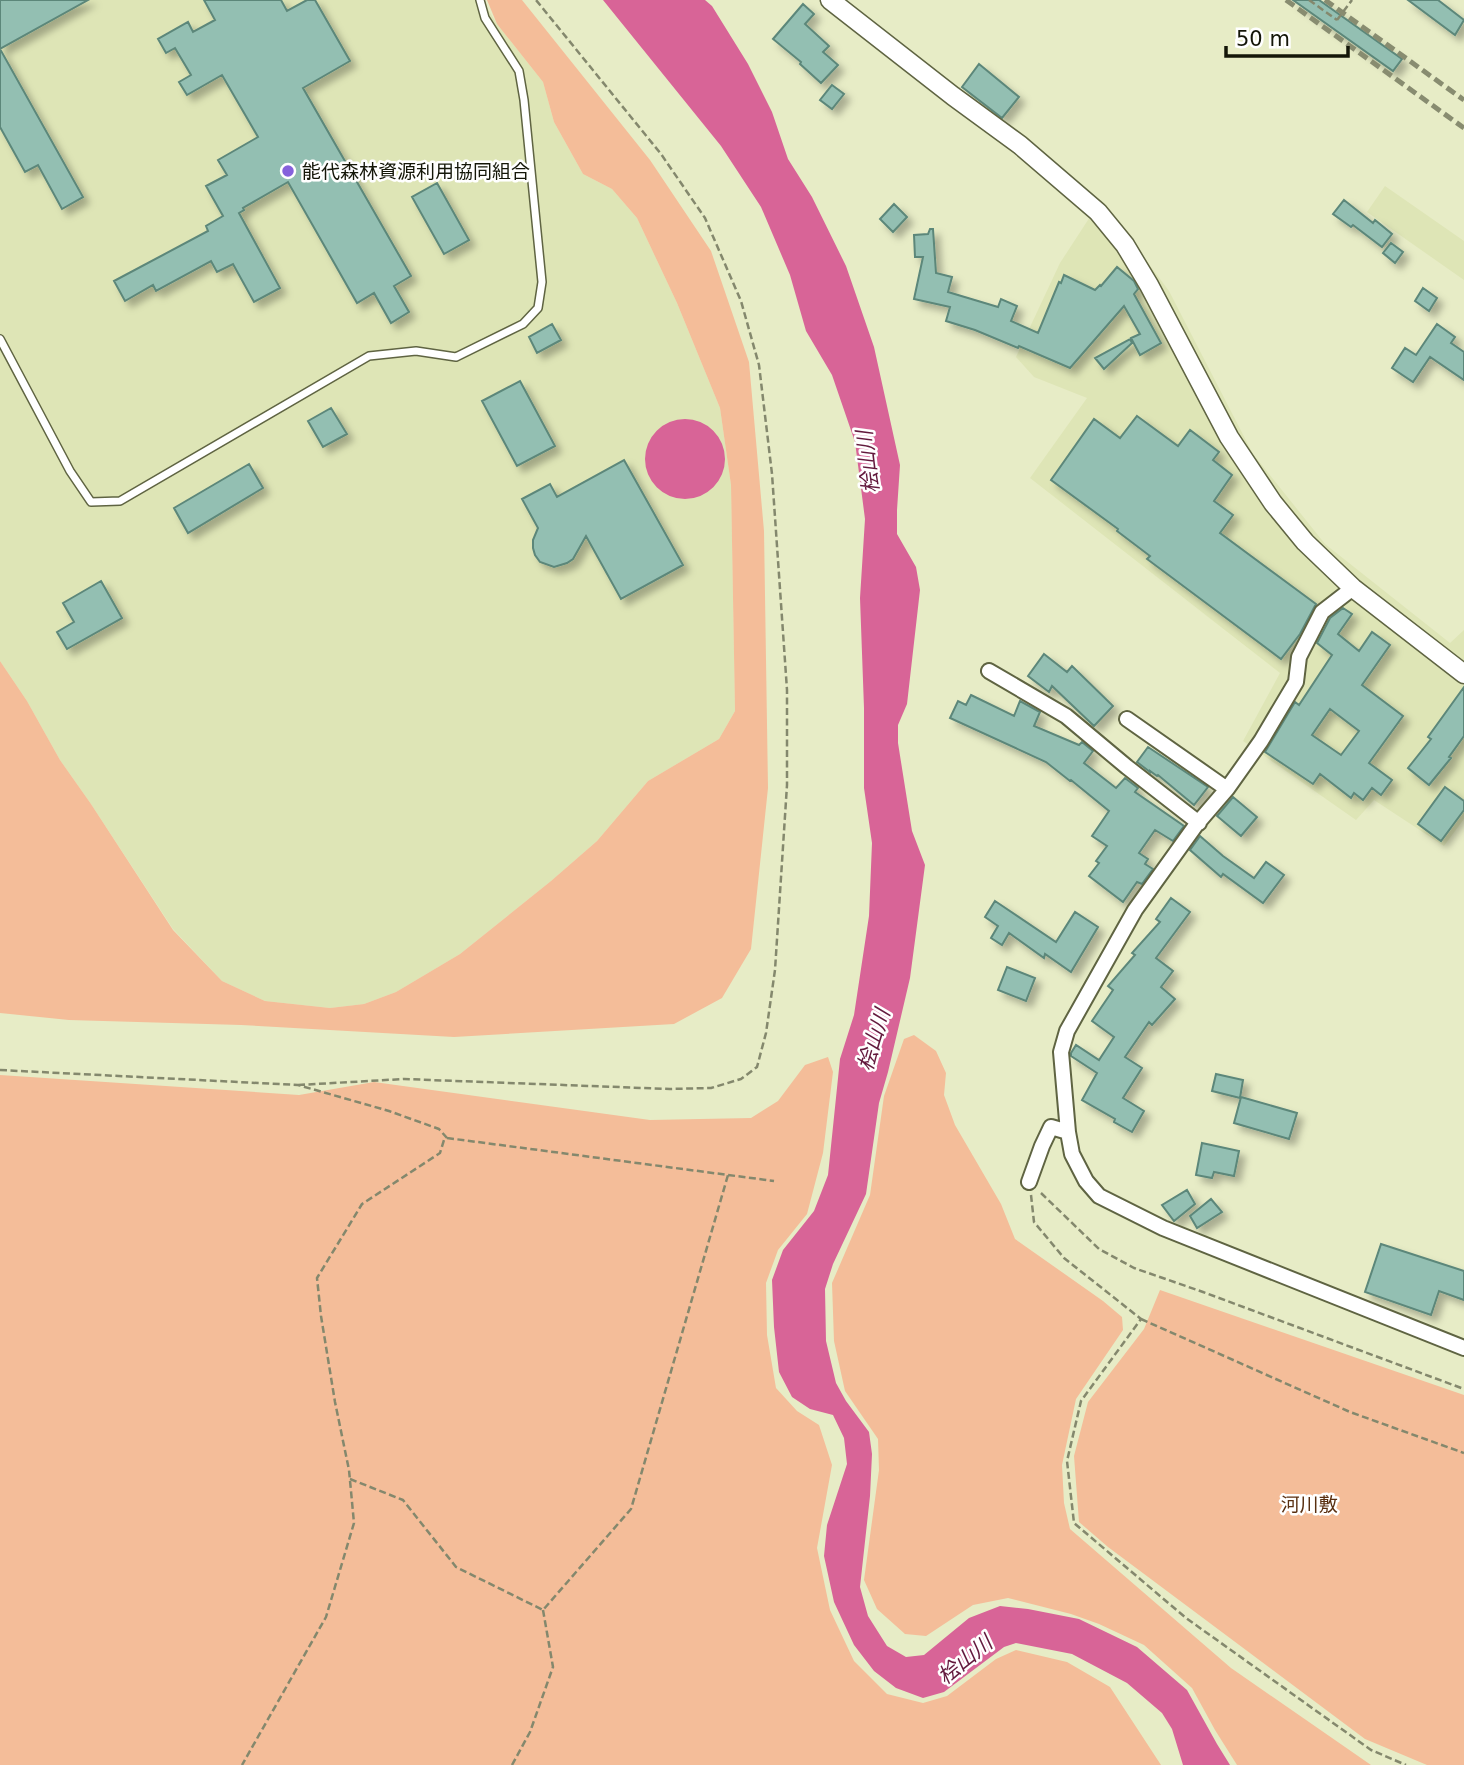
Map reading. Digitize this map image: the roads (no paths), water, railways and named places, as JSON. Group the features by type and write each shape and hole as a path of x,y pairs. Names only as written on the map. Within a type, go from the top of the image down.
{"street":[{"path":"830,0 1020,145 1098,212 1125,245 1164,312 1229,437 1273,503 1305,542 1353,588 1464,674"},
{"path":"1353,588 1322,612 1299,657 1296,682 1261,741 1135,910 1067,1031 1061,1052 1068,1132 1072,1154 1086,1181 1099,1196 1163,1228 1464,1348"},
{"path":"989,671 1066,716 1199,823"},
{"path":"1127,719 1227,789"},
{"path":"1029,1182 1051,1127 1068,1132"}],"lane":[{"path":"0,339 70,471 84,492 91,502 110,502 120,501 369,356 416,351 456,357 523,324 538,308 542,282 524,100 519,71 485,18 480,0"}],"water":[{"name":"桧山川","path":"603,0 705,0 712,6 748,64 772,112 788,159 812,197 846,266 874,347 900,465 897,534 916,567 920,590 907,704 898,725 898,743 912,831 925,865 910,978 879,1103 866,1194 833,1264 825,1289 826,1341 836,1383 869,1432 872,1454 860,1587 868,1616 887,1646 906,1657 924,1655 969,1618 1000,1606 1079,1619 1137,1647 1187,1690 1230,1765 1183,1765 1172,1729 1162,1713 1127,1683 1072,1654 1016,1643 1004,1647 944,1692 923,1698 896,1688 874,1671 854,1645 834,1602 824,1556 827,1525 847,1464 844,1438 833,1415 810,1409 792,1397 779,1372 772,1280 783,1250 814,1211 828,1175 840,1059 854,1015 869,916 872,843 864,788 860,598 865,519 855,442 832,375 806,331 790,275 761,207 721,146"},
{"path":"685,419 700,422 713,431 722,444 725,459 722,474 713,487 700,496 685,499 670,496 657,487 648,474 645,459 648,444 657,431 670,422"}],"railway":[{"path":"1286,0 1464,128"},
{"path":"1325,0 1464,100"}],"place":[{"name":"能代森林資源利用協同組合","path":"288,171"}],"park label":[{"name":"河川敷","path":"1309,1504"}]}
